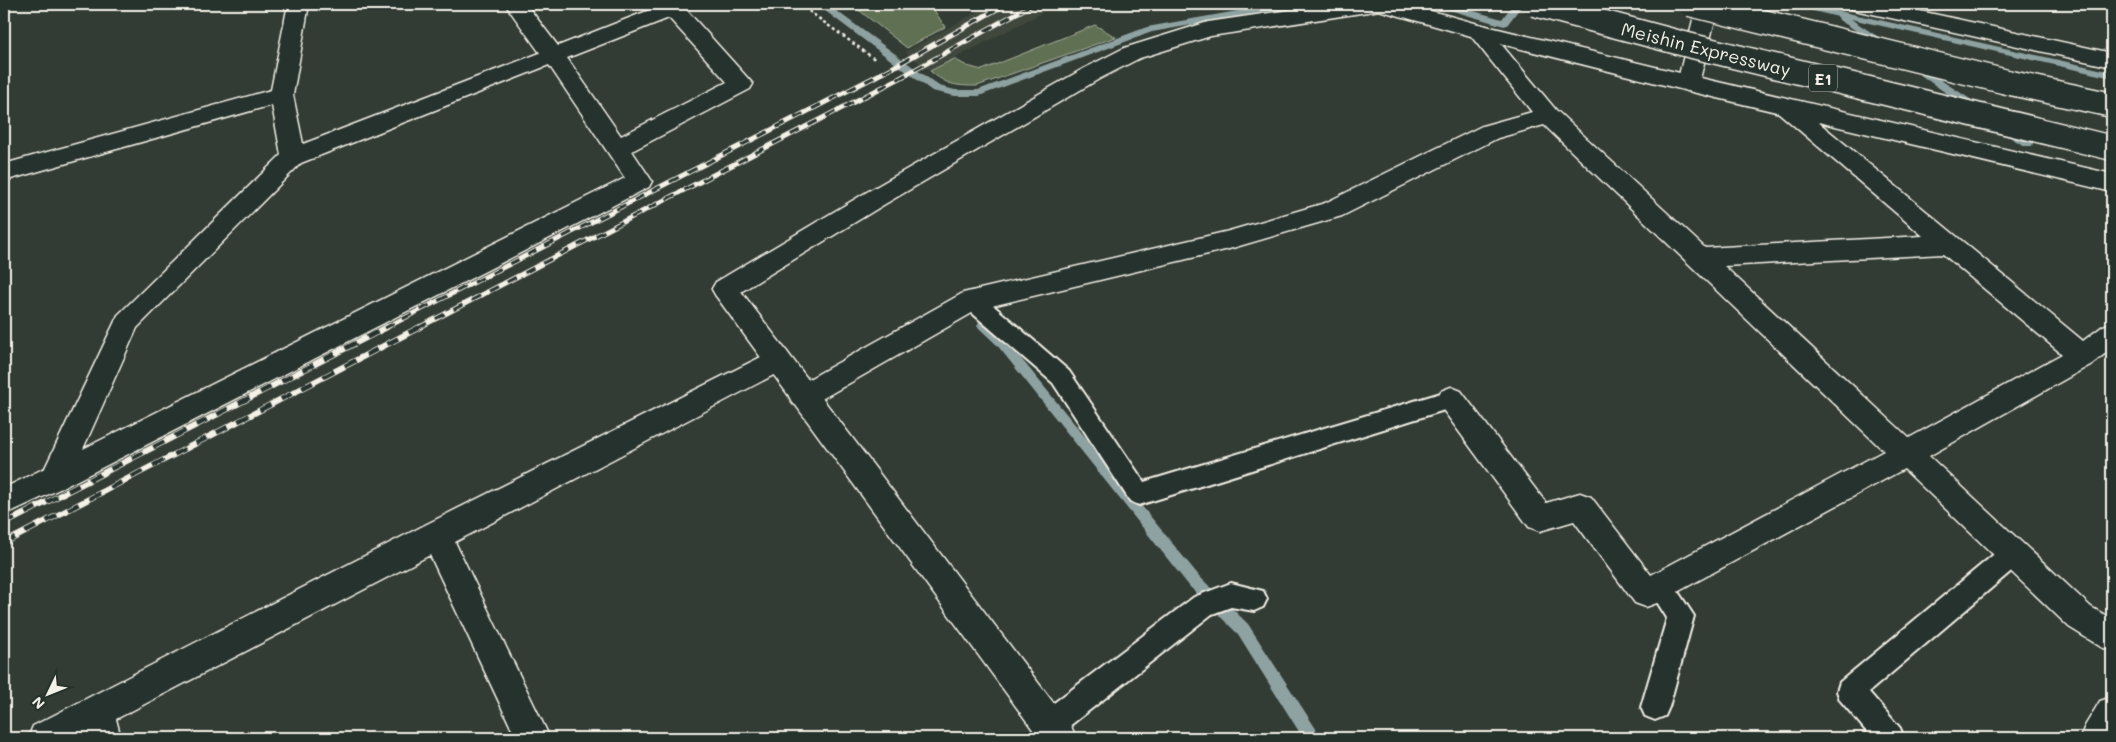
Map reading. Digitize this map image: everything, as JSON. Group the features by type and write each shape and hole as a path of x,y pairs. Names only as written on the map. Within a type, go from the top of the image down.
{"main road":[{"path":"293,157 282,95 298,4"},
{"path":"4,502 640,181 554,56 515,4"},
{"path":"1054,732 725,289 1074,84 1132,53 1208,29 1374,4"},
{"path":"1383,4 1478,31 1688,83 2112,183"},
{"name":"Meishin Expressway","path":"1534,4 1688,46 2112,148"},
{"name":"E1","path":"1690,4 2112,105"},
{"path":"1688,83 1708,4"},
{"path":"1859,4 2112,60"},
{"path":"56,477 127,322 293,157 673,9 742,84 618,148"},
{"path":"1478,31 1548,116 2080,617 2112,636"},
{"path":"4,172 282,95"},
{"path":"1786,107 2082,356"},
{"path":"803,396 972,300 1229,240 1333,210 1490,132 1548,116"},
{"path":"1698,258 1949,244"},
{"path":"1451,399 1540,518 1580,506 1646,593 1907,454 2082,356 2112,334"},
{"path":"45,738 100,724 436,535 776,360"},
{"path":"436,535 533,738"},
{"path":"2097,738 2112,713"}],"lane":[{"path":"972,300 1061,377 1139,494 1451,399"},
{"path":"1890,738 1850,691 2013,554"},
{"path":"1655,707 1681,616 1660,586"},
{"path":"1054,732 1203,605 1243,597"}],"path":[{"path":"799,4 876,60"}],"shaded area":[{"path":"991,4 1059,4 930,71 905,52"}],"green space":[{"path":"851,4 930,4 945,27 907,48"},
{"path":"1095,25 1116,37 977,86 952,84 930,71 954,59 967,66 982,70"}],"waterway":[{"path":"821,4 936,89 955,93 979,93 1150,29 1293,4"},
{"path":"1439,4 1504,23 1518,4"},
{"path":"1796,4 2112,75"},
{"path":"1842,18 1882,44"},
{"path":"1913,65 1977,109"},
{"path":"2006,129 2028,143"},
{"path":"983,325 1001,342 1195,582 1243,629 1309,734 1314,738"}],"railway":[{"path":"385,328 890,69 1006,4"},
{"path":"418,328 900,78 1033,4"},
{"path":"4,524 387,327"},
{"path":"4,543 420,327"}]}
